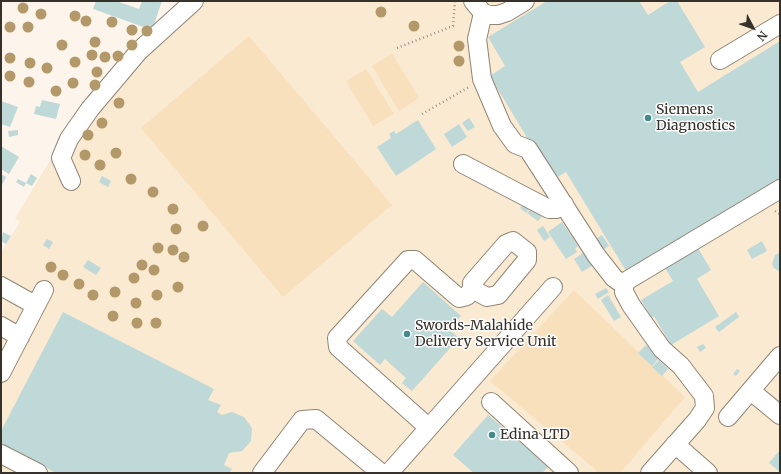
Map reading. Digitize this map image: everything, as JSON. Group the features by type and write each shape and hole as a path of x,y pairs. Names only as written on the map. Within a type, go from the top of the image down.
{"street":[{"path":"71,181 61,158 69,138 90,109 139,52 194,1"},
{"path":"525,1 498,15 478,7 477,39 482,79 502,126 515,144 528,149 596,255 614,278 624,285"},
{"path":"720,60 780,24"},
{"path":"463,164 549,209 556,209 564,204"},
{"path":"650,473 697,420 705,408 704,396 681,366 662,349 630,305 624,292 624,285 628,280 780,188"},
{"path":"428,427 338,347 337,338 408,260 415,260 459,298 466,296 472,289"},
{"path":"1,286 40,298 2,370"},
{"path":"389,473 553,287"},
{"path":"1,326 20,337"},
{"path":"728,418 780,356"},
{"path":"751,391 780,415"},
{"path":"491,402 569,473"},
{"path":"262,473 302,420 316,419 339,436 381,473"},
{"path":"675,444 708,473"},
{"path":"1,454 38,473"}],"path":[{"path":"397,48 453,26 455,1"},
{"path":"422,114 482,79"}],"shaded area":[{"path":"207,1 780,1 780,473 1,473 1,252 20,222 15,218 63,139 158,46"},
{"path":"249,36 392,205 283,297 141,128"},
{"path":"392,53 419,98 399,111 372,66"},
{"path":"366,69 394,114 373,126 346,81"},
{"path":"574,290 685,397 620,473 595,473 596,470 490,381"}],"building":[{"path":"96,1 116,1 139,9 142,1 162,1 152,30 93,9"},
{"name":"Siemens Diagnostics","path":"547,1 639,1 648,15 670,1 677,1 705,47 680,62 698,92 780,41 780,181 628,274 566,172 556,178 532,146 490,76 505,66 488,37"},
{"path":"42,100 60,104 56,119 34,114 36,106 40,107"},
{"path":"1,101 18,107 10,127 1,124"},
{"path":"469,118 475,127 468,131 462,123"},
{"path":"418,120 436,149 396,176 377,147 391,138 389,134 394,131 396,134"},
{"path":"459,124 467,137 452,147 444,134"},
{"path":"18,130 18,135 9,137 8,131"},
{"path":"1,146 19,157 9,174 1,169"},
{"path":"1,174 6,177 1,187"},
{"path":"31,174 37,178 32,186 26,183"},
{"path":"102,176 111,181 108,187 99,182"},
{"path":"18,179 26,183 24,187 16,182"},
{"path":"524,203 530,207 526,213 520,208"},
{"path":"531,208 542,216 538,221 527,213"},
{"path":"562,222 578,246 575,248 577,252 566,259 548,232"},
{"path":"543,226 550,237 544,241 537,230"},
{"path":"3,232 11,236 6,244 1,241"},
{"path":"602,235 609,246 601,251 594,240"},
{"path":"47,239 53,242 49,249 43,245"},
{"path":"762,241 767,251 752,259 747,250"},
{"path":"698,248 711,270 697,279 719,316 671,345 654,316 652,318 641,300 673,281 665,268"},
{"path":"588,250 596,263 582,272 574,259"},
{"path":"780,252 780,272 774,268 772,264 775,255"},
{"path":"88,260 101,268 96,275 83,267"},
{"name":"Swords-Malahide Delivery Service Unit","path":"423,282 461,316 449,329 459,338 412,391 402,383 406,378 385,359 380,365 353,341 382,309 392,317"},
{"path":"606,288 609,292 598,299 595,294"},
{"path":"608,295 621,317 614,321 601,300"},
{"path":"63,312 214,389 208,400 221,405 217,412 222,415 232,412 244,417 252,428 251,441 242,451 229,453 224,465 232,469 229,473 56,473 1,444 1,431"},
{"path":"736,312 739,317 719,332 715,327"},
{"path":"703,344 706,348 700,352 697,347"},
{"path":"646,345 659,358 652,366 638,353"},
{"path":"659,360 668,369 662,376 652,367"},
{"path":"737,369 740,371 736,376 733,374"},
{"name":"Edina LTD","path":"488,415 549,466 542,473 474,473 453,455"},
{"path":"780,450 780,472 769,463"}],"place":[{"name":"Siemens Diagnostics","path":"648,118"},
{"name":"Swords-Malahide Delivery Service Unit","path":"407,334"},
{"name":"Edina LTD","path":"492,435"}]}
